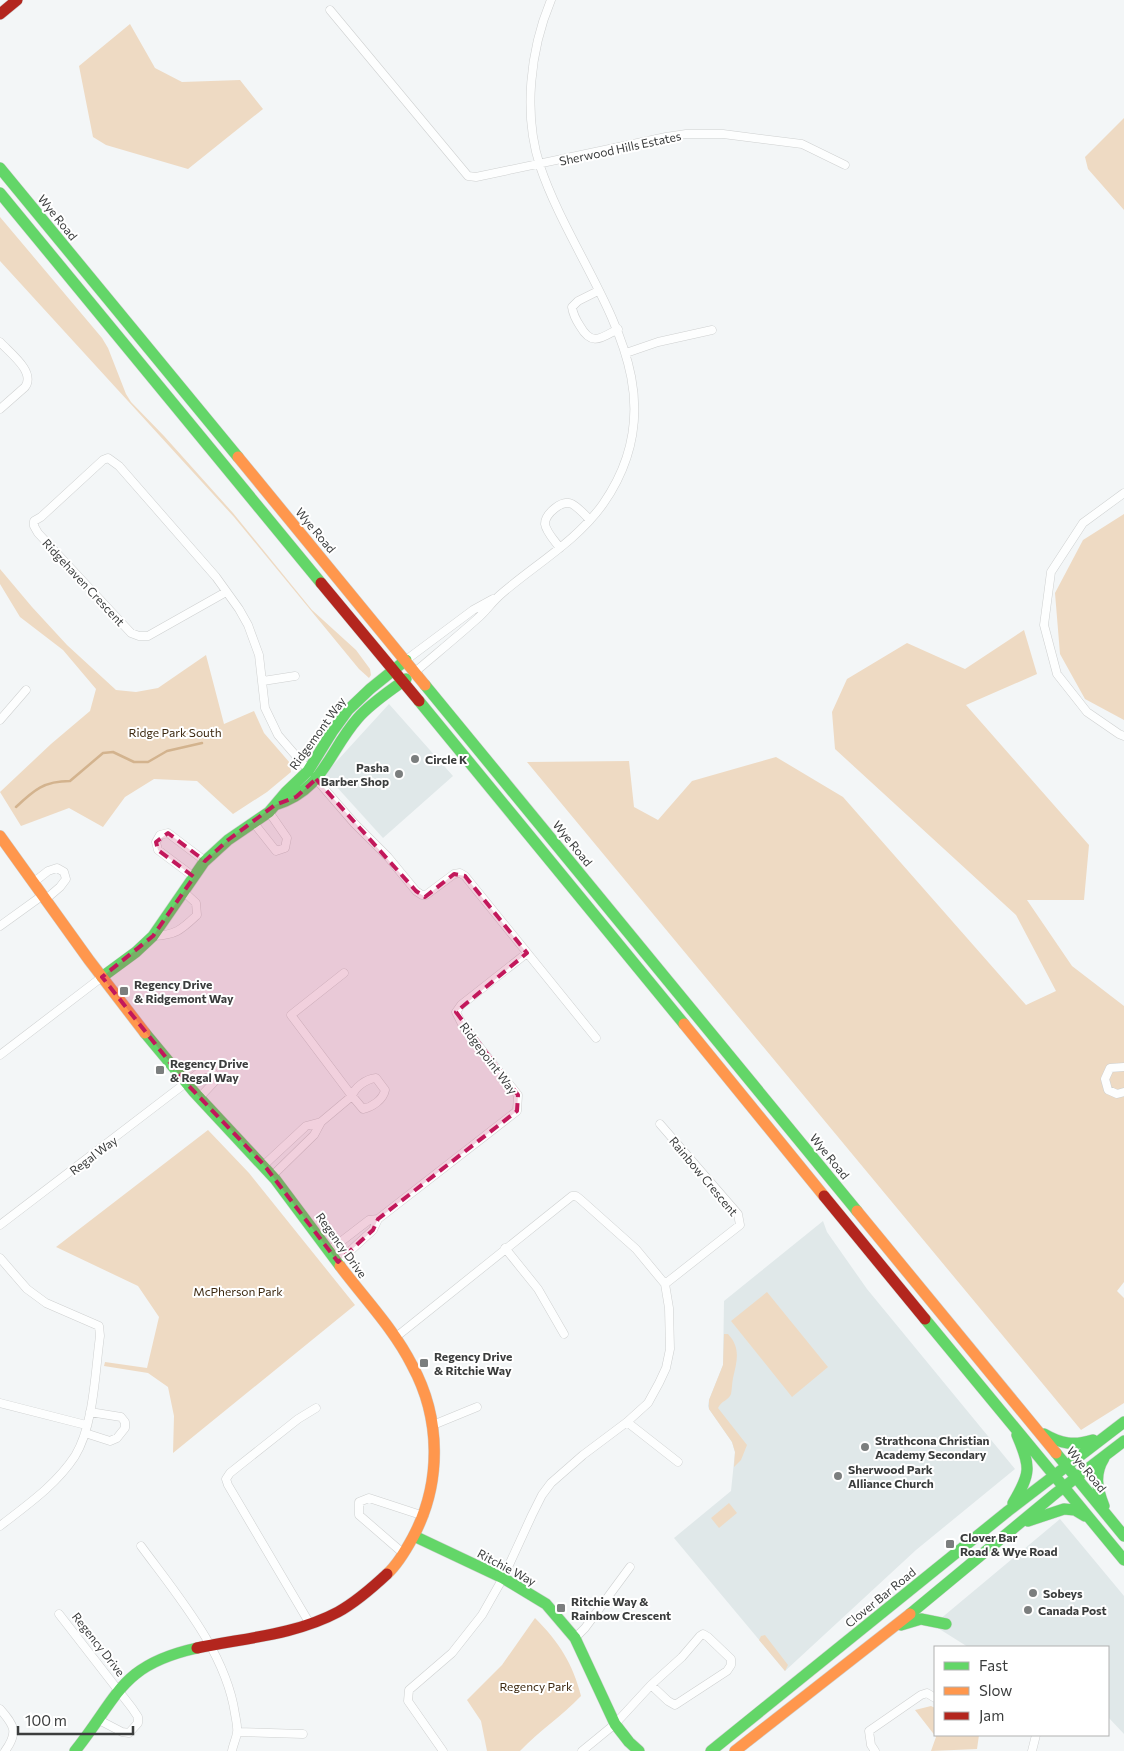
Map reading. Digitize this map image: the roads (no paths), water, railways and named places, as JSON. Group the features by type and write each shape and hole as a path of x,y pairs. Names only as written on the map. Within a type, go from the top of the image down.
{"main road":[{"path":"0,14 17,0"},
{"name":"Wye Road","path":"0,168 1124,1536"},
{"path":"0,194 1124,1560"},
{"name":"Ridgemont Way","path":"102,977 136,952 153,936 205,861 228,840 272,808 296,797 312,775 332,732 348,710 392,670 406,660"},
{"name":"Ridgemont Way","path":"312,775 328,765 341,741 359,718 415,672"},
{"name":"Regency Drive","path":"0,836 142,1030 187,1084 264,1165 330,1250 353,1283 396,1336 416,1367 426,1395 433,1425 433,1481 424,1516 404,1554 374,1587 353,1602 310,1624 211,1646 190,1648 153,1661 131,1676 118,1691 76,1751"},
{"path":"1008,1511 1025,1483 1028,1473 1027,1457 1011,1422"},
{"path":"1037,1430 1057,1442 1069,1445 1081,1444 1104,1436 1124,1422"},
{"name":"Clover Bar Road","path":"712,1750 1104,1436"},
{"path":"735,1751 895,1627 1076,1477 1124,1441"},
{"path":"1108,1452 1098,1466 1096,1484 1108,1517"},
{"path":"1019,1524 1052,1512 1070,1510 1075,1510 1093,1521"},
{"name":"Ritchie Way","path":"414,1536 503,1578 546,1604 575,1638 615,1724 629,1747 639,1751"},
{"path":"895,1627 921,1619 946,1624"},
{"name":"Regency Drive","path":"84,1751 85,1738"}],"street":[{"name":"Sherwood Hills Estates","path":"415,672 480,617 499,596 577,534 603,504 615,485 631,442 634,422 634,400 626,353 618,329 554,203 540,165 533,133 531,109 532,69 542,23 551,0"},
{"name":"Sherwood Hills Estates","path":"330,10 468,176 476,177 540,165 686,134 722,134 802,144 845,165"},
{"path":"598,291 578,301 572,307 574,315 590,339 598,339 618,329"},
{"path":"626,353 658,342 712,330"},
{"path":"0,342 23,367 28,377 28,383 0,409"},
{"name":"Ridgehaven Crescent","path":"226,592 148,636 139,636 131,633 38,532 34,526 34,521 41,517 103,460 108,458 119,466 216,577 248,624 259,656 266,708 274,728 284,743 312,775"},
{"path":"1124,493 1083,523 1051,572 1044,625 1057,674 1087,712 1124,736"},
{"path":"560,548 547,529 545,523 547,517 559,506 566,503 571,504 590,520"},
{"name":"Sherwood Hills Estates","path":"406,660 472,610 499,596"},
{"path":"263,681 295,676"},
{"path":"0,720 26,690"},
{"path":"312,775 354,823 388,857 416,891 422,895 426,895 454,874 460,873 465,876 596,1038"},
{"path":"253,822 272,848 276,851 286,848 287,838 272,808"},
{"path":"194,877 158,850 156,842 160,835 168,833 205,861"},
{"path":"0,926 60,887 66,879 64,872 57,868 48,871 34,882"},
{"path":"153,936 168,936 177,932 197,915 196,903 184,892"},
{"name":"Ridgepoint Way","path":"338,1262 373,1230 378,1219 516,1111 518,1095 463,1026 456,1012 461,1005 527,953"},
{"path":"272,1176 314,1135 321,1122 352,1096 354,1090 370,1078 376,1078 385,1090 384,1096 369,1108 363,1110 352,1096 291,1015 344,973"},
{"path":"0,1055 102,977"},
{"path":"1124,1067 1110,1068 1105,1079 1108,1090 1117,1094 1124,1092"},
{"path":"187,1084 204,1069 211,1070 215,1081 200,1097"},
{"name":"Regal Way","path":"0,1225 187,1084"},
{"path":"264,1165 306,1126 321,1122"},
{"name":"Rainbow Crescent","path":"660,1124 738,1214 740,1225 666,1284"},
{"path":"396,1336 568,1198 576,1196 636,1249 666,1284 669,1308 670,1349 660,1384 648,1403 551,1483 542,1495 503,1578 482,1615 452,1653 409,1690 408,1701 443,1751"},
{"name":"Ridgepoint Way","path":"330,1250 369,1220 378,1219"},
{"path":"505,1248 538,1289 564,1334"},
{"path":"0,1258 27,1290 46,1303 99,1326 100,1336 90,1412 84,1434 75,1455 44,1492 0,1526"},
{"path":"0,1403 86,1425"},
{"path":"433,1425 477,1407"},
{"path":"310,1624 228,1486 226,1478 298,1419 316,1408"},
{"path":"84,1434 110,1441 117,1438 125,1428 125,1422 121,1417 90,1412"},
{"path":"627,1422 678,1462"},
{"path":"404,1554 359,1515 359,1502 369,1498 424,1516"},
{"path":"141,1546 211,1646 224,1673 234,1705 238,1732 232,1751"},
{"path":"575,1638 586,1628 630,1567"},
{"name":"Regency Drive","path":"59,1614 138,1717 138,1723 129,1733 122,1732 97,1719"},
{"path":"582,1751 615,1724 651,1686 682,1657 703,1634 731,1659 731,1665 727,1671 675,1705 651,1686"},
{"path":"875,1751 871,1745 869,1731 921,1695 927,1694 934,1698"},
{"path":"0,1709 14,1725 10,1744 5,1751"},
{"path":"238,1732 303,1734"},
{"path":"1032,1751 1036,1736"}],"waterway":[{"path":"16,807 28,796 46,785 70,781 103,753 113,752 134,762 148,762 167,751 202,743"}],"place":[{"name":"Circle K","path":"415,759"},
{"name":"Pasha Barber Shop","path":"399,774"},
{"name":"Regency Drive & Ridgemont Way","path":"124,991"},
{"name":"Regency Drive & Regal Way","path":"160,1070"},
{"name":"Regency Drive & Ritchie Way","path":"424,1363"},
{"name":"Strathcona Christian Academy Secondary","path":"865,1447"},
{"name":"Sherwood Park Alliance Church","path":"838,1476"},
{"name":"Clover Bar Road & Wye Road","path":"950,1544"},
{"name":"Sobeys","path":"1033,1593"},
{"name":"Ritchie Way & Rainbow Crescent","path":"561,1608"},
{"name":"Canada Post","path":"1028,1610"}],"park label":[{"name":"Ridge Park South","path":"175,732"},
{"name":"McPherson Park","path":"238,1291"},
{"name":"Regency Park","path":"536,1686"}]}
